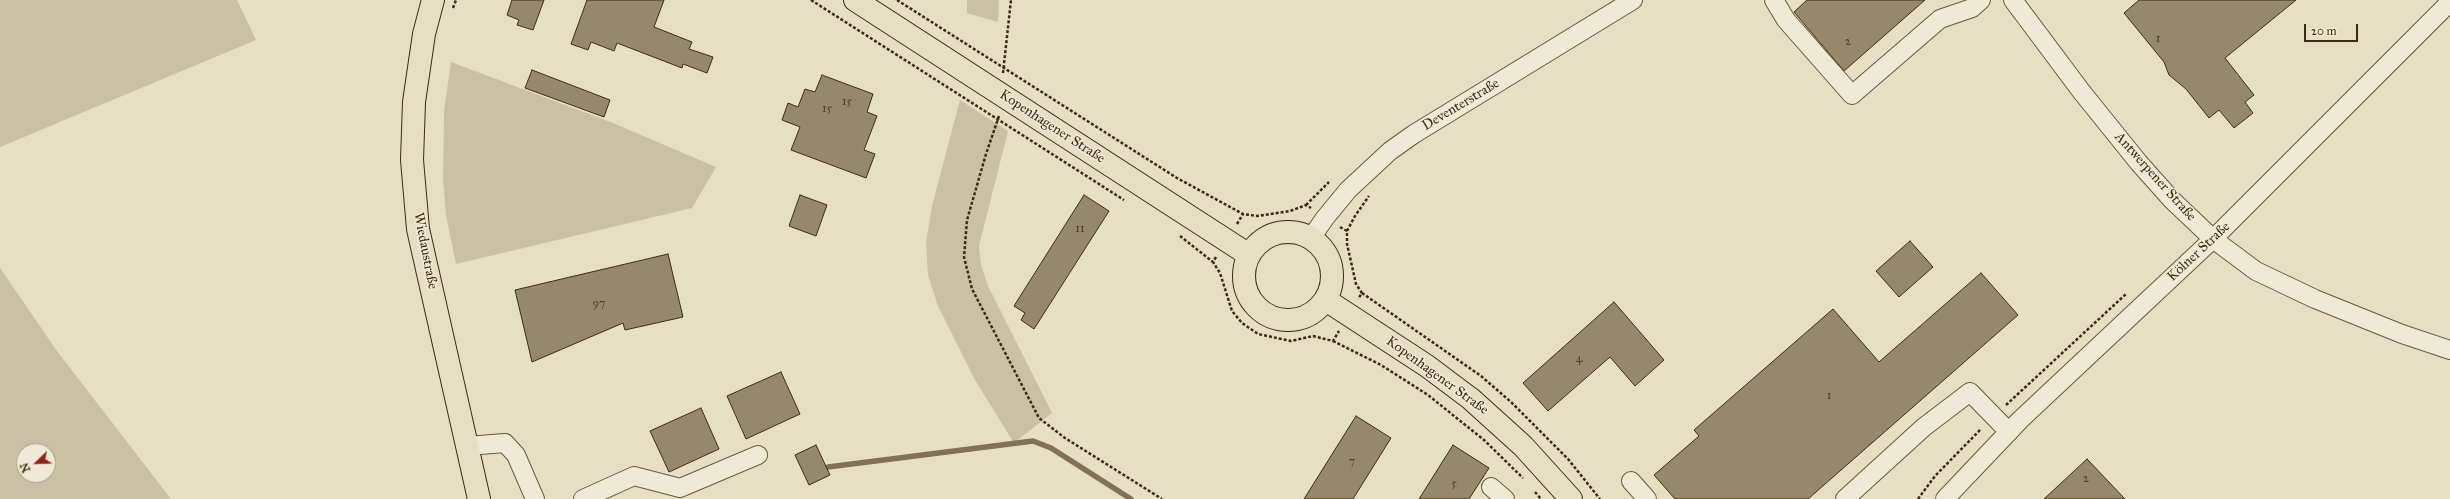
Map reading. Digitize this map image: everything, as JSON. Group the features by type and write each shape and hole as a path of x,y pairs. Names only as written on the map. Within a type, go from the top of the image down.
{"main road":[{"name":"Kopenhagener Straße","path":"855,0 1249,254"},
{"name":"Wiedaustraße","path":"431,1 424,34 414,102 412,160 418,229 479,499"},
{"path":"1288,232 1311,238 1322,248 1330,261 1332,274 1331,288 1326,300 1315,312 1302,319 1286,321 1265,314 1250,299 1245,287 1244,270 1249,254 1263,239 1276,233 1288,232"},
{"name":"Kopenhagener Straße","path":"1326,300 1428,366 1471,399 1523,446 1566,497"}],"street":[{"name":"Deventerstraße","path":"1311,238 1325,218 1368,169 1414,134 1634,0"},
{"path":"1774,0 1786,20 1852,95 1940,19 1972,8 1982,0"},
{"name":"Antwerpener Straße","path":"2012,0 2080,91 2138,163 2172,200 2213,239 2256,271 2315,299 2402,334 2450,350"},
{"name":"Kölner Straße","path":"1945,499 2009,432 2213,239 2450,2"},
{"path":"1845,499 1924,427 1970,392 2009,432"},
{"path":"467,446 506,443 516,455 535,499"},
{"path":"583,499 634,476 680,488 758,455"},
{"path":"1631,481 1647,499"},
{"path":"1491,488 1505,499"}],"path":[{"path":"452,13 456,0"},
{"path":"811,0 1125,201"},
{"path":"897,0 1177,178 1243,214 1257,216 1290,210 1306,205 1347,231 1347,244 1356,284 1362,293 1333,341"},
{"path":"1011,0 1003,67 999,120 986,154 968,220 964,257 972,289 1039,418 1065,438 1162,499"},
{"path":"1213,262 1243,214"},
{"path":"1178,234 1213,262 1220,273 1232,311 1242,323 1253,330 1275,339 1291,341 1313,336 1333,341 1381,365 1428,395 1484,440 1526,481"},
{"path":"1531,487 1541,499"}],"shaded area":[{"path":"0,0 237,0 256,40 0,147"},
{"path":"967,0 999,0 998,22 967,13"},
{"path":"451,62 613,123 716,167 692,208 456,264 446,215 443,180 444,111"},
{"path":"960,100 1008,131 979,246 981,265 988,286 1052,413 1014,443 975,380 938,306 928,275 926,243 932,206"},
{"path":"0,268 57,351 171,499 0,499"}],"building":[{"path":"512,0 544,0 533,30 517,25 519,20 507,15"},
{"path":"587,0 664,0 654,27 692,42 689,49 713,57 707,73 683,64 682,68 617,43 614,51 591,42 588,50 571,44"},
{"path":"1807,0 1925,0 1844,71 1794,12"},
{"path":"2139,0 2296,0 2225,58 2254,95 2245,102 2253,113 2234,128 2219,110 2209,118 2186,89 2169,75 2164,62 2124,13"},
{"path":"532,70 610,100 604,117 525,88"},
{"path":"822,75 873,94 867,112 877,116 864,150 875,154 866,178 791,150 800,127 782,120 788,103 798,107 805,89 815,92"},
{"path":"800,195 827,205 816,236 789,226"},
{"path":"1084,195 1109,211 1034,329 1021,320 1025,313 1014,306"},
{"path":"1910,241 1933,267 1899,297 1876,271"},
{"path":"668,254 683,317 625,330 623,323 532,362 515,290"},
{"path":"1981,273 2018,315 1808,499 1675,499 1654,475 1699,436 1694,430 1833,309 1879,362"},
{"path":"1614,302 1664,360 1635,386 1610,357 1548,411 1523,383"},
{"path":"781,372 800,414 746,439 727,396"},
{"path":"701,408 719,449 669,472 650,431"},
{"path":"1356,416 1391,438 1353,499 1304,499"},
{"path":"816,445 830,475 809,485 795,455"},
{"path":"1453,445 1489,468 1469,499 1419,499"},
{"path":"2087,459 2125,499 2044,499"}],"waterway":[{"path":"828,467 1033,441 1051,448 1131,499"}]}
